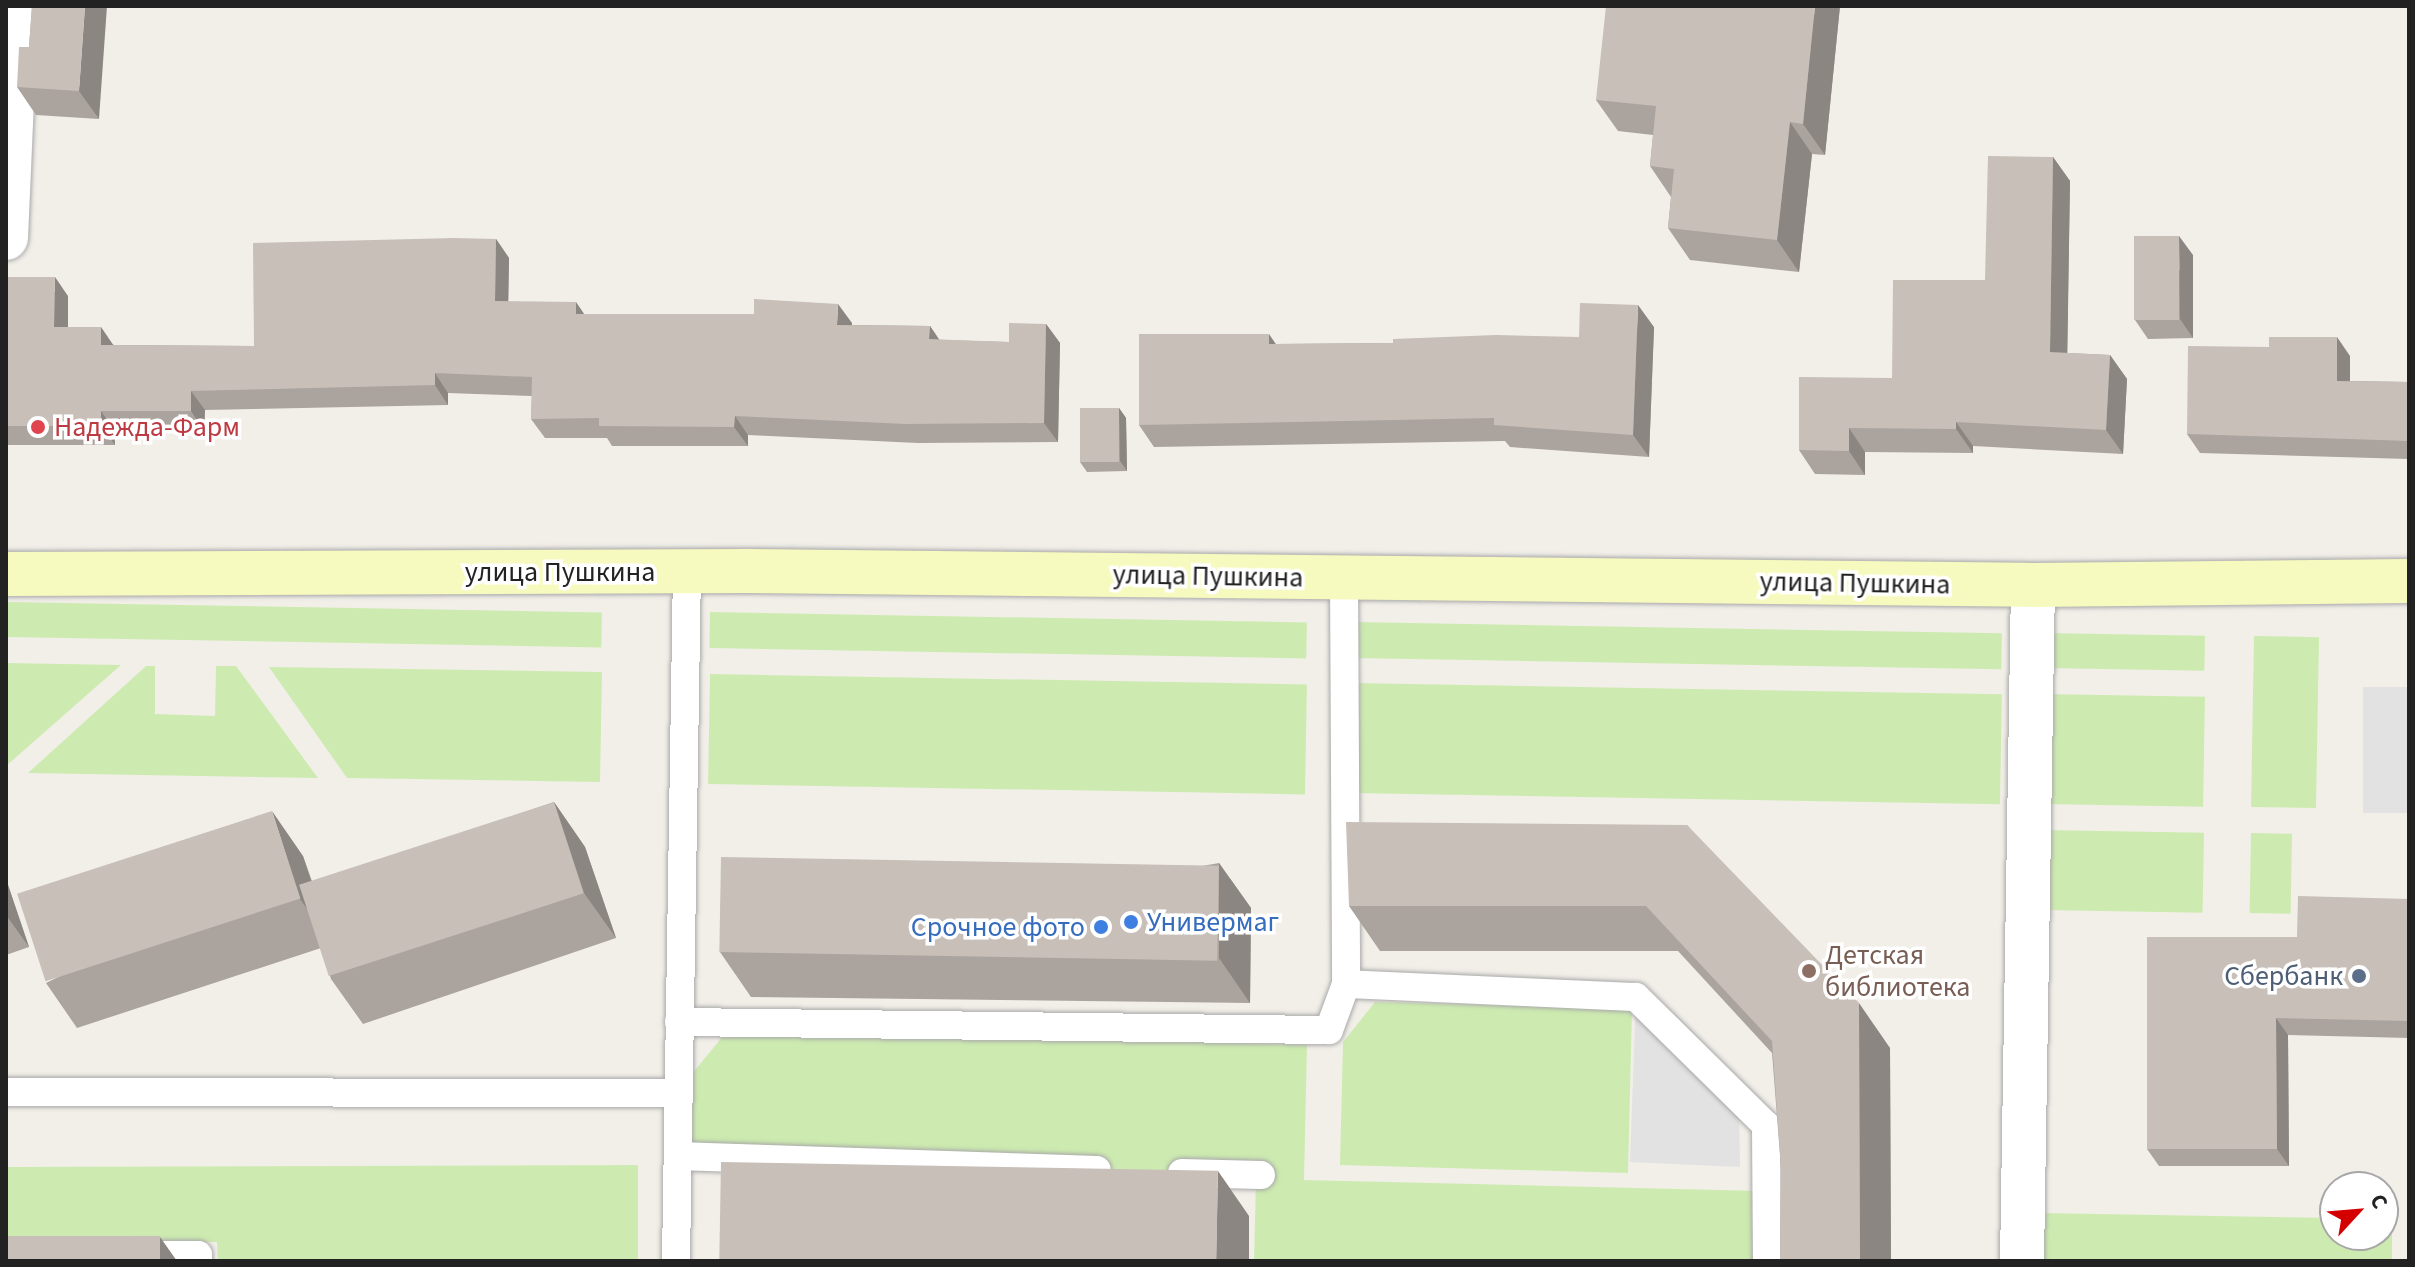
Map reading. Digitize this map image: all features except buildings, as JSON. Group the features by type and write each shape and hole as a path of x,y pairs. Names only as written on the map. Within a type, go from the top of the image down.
{"main road":[{"name":"улица Пушкина","path":"6,574 687,572 2033,585 2409,581"}],"street":[{"path":"6,238 16,6"},
{"path":"2022,1261 2033,585"}],"lane":[{"path":"676,1261 687,572"},
{"path":"679,1022 1329,1030 1346,984 1344,577"},
{"path":"1346,984 1636,997 1766,1125 1767,1261"},
{"path":"6,1092 678,1093"},
{"path":"678,1156 1119,1170"},
{"path":"1150,1171 1261,1175"},
{"path":"109,1255 198,1255 198,1261"}],"green space":[{"path":"6,602 602,612 601,647 6,637"},
{"path":"710,612 1307,622 1306,658 709,648"},
{"path":"1353,622 2002,633 2001,669 1352,658"},
{"path":"2044,633 2205,636 2204,671 2043,668"},
{"path":"2254,636 2319,637 2316,808 2251,807"},
{"path":"6,663 121,665 6,766"},
{"path":"146,666 155,666 155,714 215,716 216,666 236,666 318,778 28,773"},
{"path":"269,667 602,672 600,782 347,778"},
{"path":"710,674 1307,684 1305,794 708,784"},
{"path":"1352,683 2002,694 2000,804 1350,793"},
{"path":"2043,694 2205,697 2203,807 2041,804"},
{"path":"2042,830 2204,833 2203,913 2041,910"},
{"path":"2251,833 2292,834 2291,914 2250,913"},
{"path":"1375,1002 1632,1009 1628,1173 1340,1165 1343,1042"},
{"path":"728,1030 1307,1045 1304,1180 1760,1191 1758,1261 1254,1261 1256,1179 680,1164 682,1086"},
{"path":"638,1165 638,1261 218,1261 217,1242 6,1242 6,1167"},
{"path":"2039,1213 2319,1218 2319,1251 2392,1251 2392,1261 2039,1261"}],"shaded area":[{"path":"2363,687 2409,687 2409,813 2363,813"},
{"path":"1636,997 1739,1098 1740,1167 1630,1162"}],"place":[{"name":"Надежда-Фарм","path":"38,427"},
{"name":"Универмаг","path":"1131,922"},
{"name":"Срочное фото","path":"1101,927"},
{"name":"Детская библиотека","path":"1809,971"},
{"name":"Сбербанк","path":"2359,976"}]}
